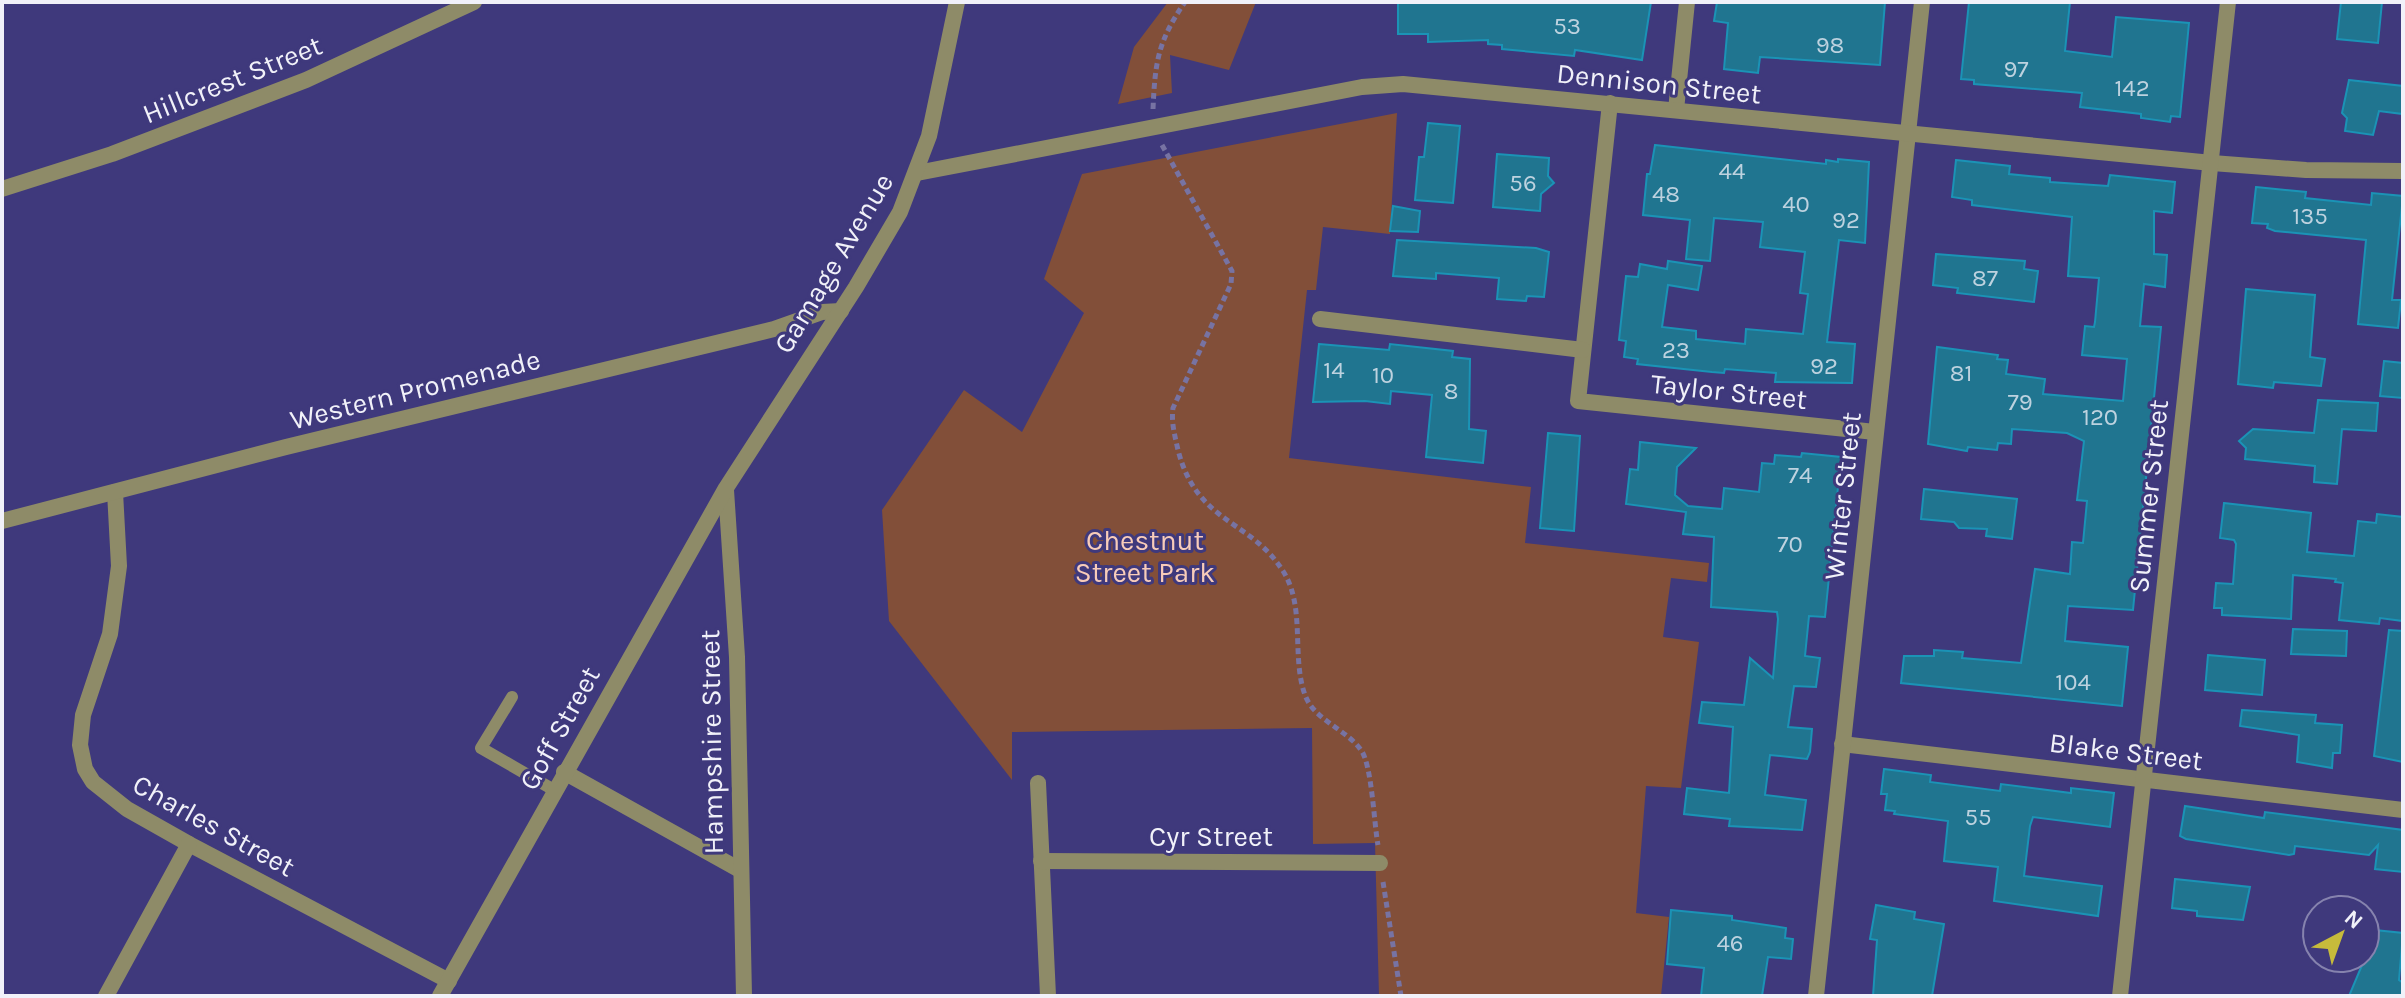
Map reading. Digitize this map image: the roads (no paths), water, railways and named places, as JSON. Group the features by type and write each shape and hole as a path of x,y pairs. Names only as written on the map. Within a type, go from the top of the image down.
{"street":[{"name":"Hillcrest Street","path":"2,189 112,154 306,80 474,2"},
{"name":"Gamage Avenue","path":"726,488 841,311 900,212 929,136 957,2"},
{"path":"1676,110 1687,2"},
{"name":"Winter Street","path":"1816,996 1922,2"},
{"name":"Summer Street","path":"2120,996 2228,2"},
{"name":"Dennison Street","path":"917,173 1362,87 1403,84 2212,163 2306,170 2403,171"},
{"path":"1320,319 1583,350 1610,103"},
{"name":"Western Promenade","path":"2,521 774,329 822,312 841,311"},
{"name":"Taylor Street","path":"1583,350 1578,401 1875,432"},
{"name":"Goff Street","path":"444,988 726,488"},
{"name":"Hampshire Street","path":"726,488 737,657 744,996"},
{"name":"Charles Street","path":"115,492 119,566 110,634 83,715 80,745 85,769 105,793 444,988"},
{"name":"Blake Street","path":"1842,744 2403,810"},
{"path":"564,772 740,870"},
{"path":"1038,783 1048,996"},
{"path":"106,996 189,844"},
{"name":"Cyr Street","path":"1041,861 1380,863"}],"lane":[{"path":"512,697 481,748 554,790"}],"park label":[{"name":"Chestnut Street Park","path":"1145,556"}]}
